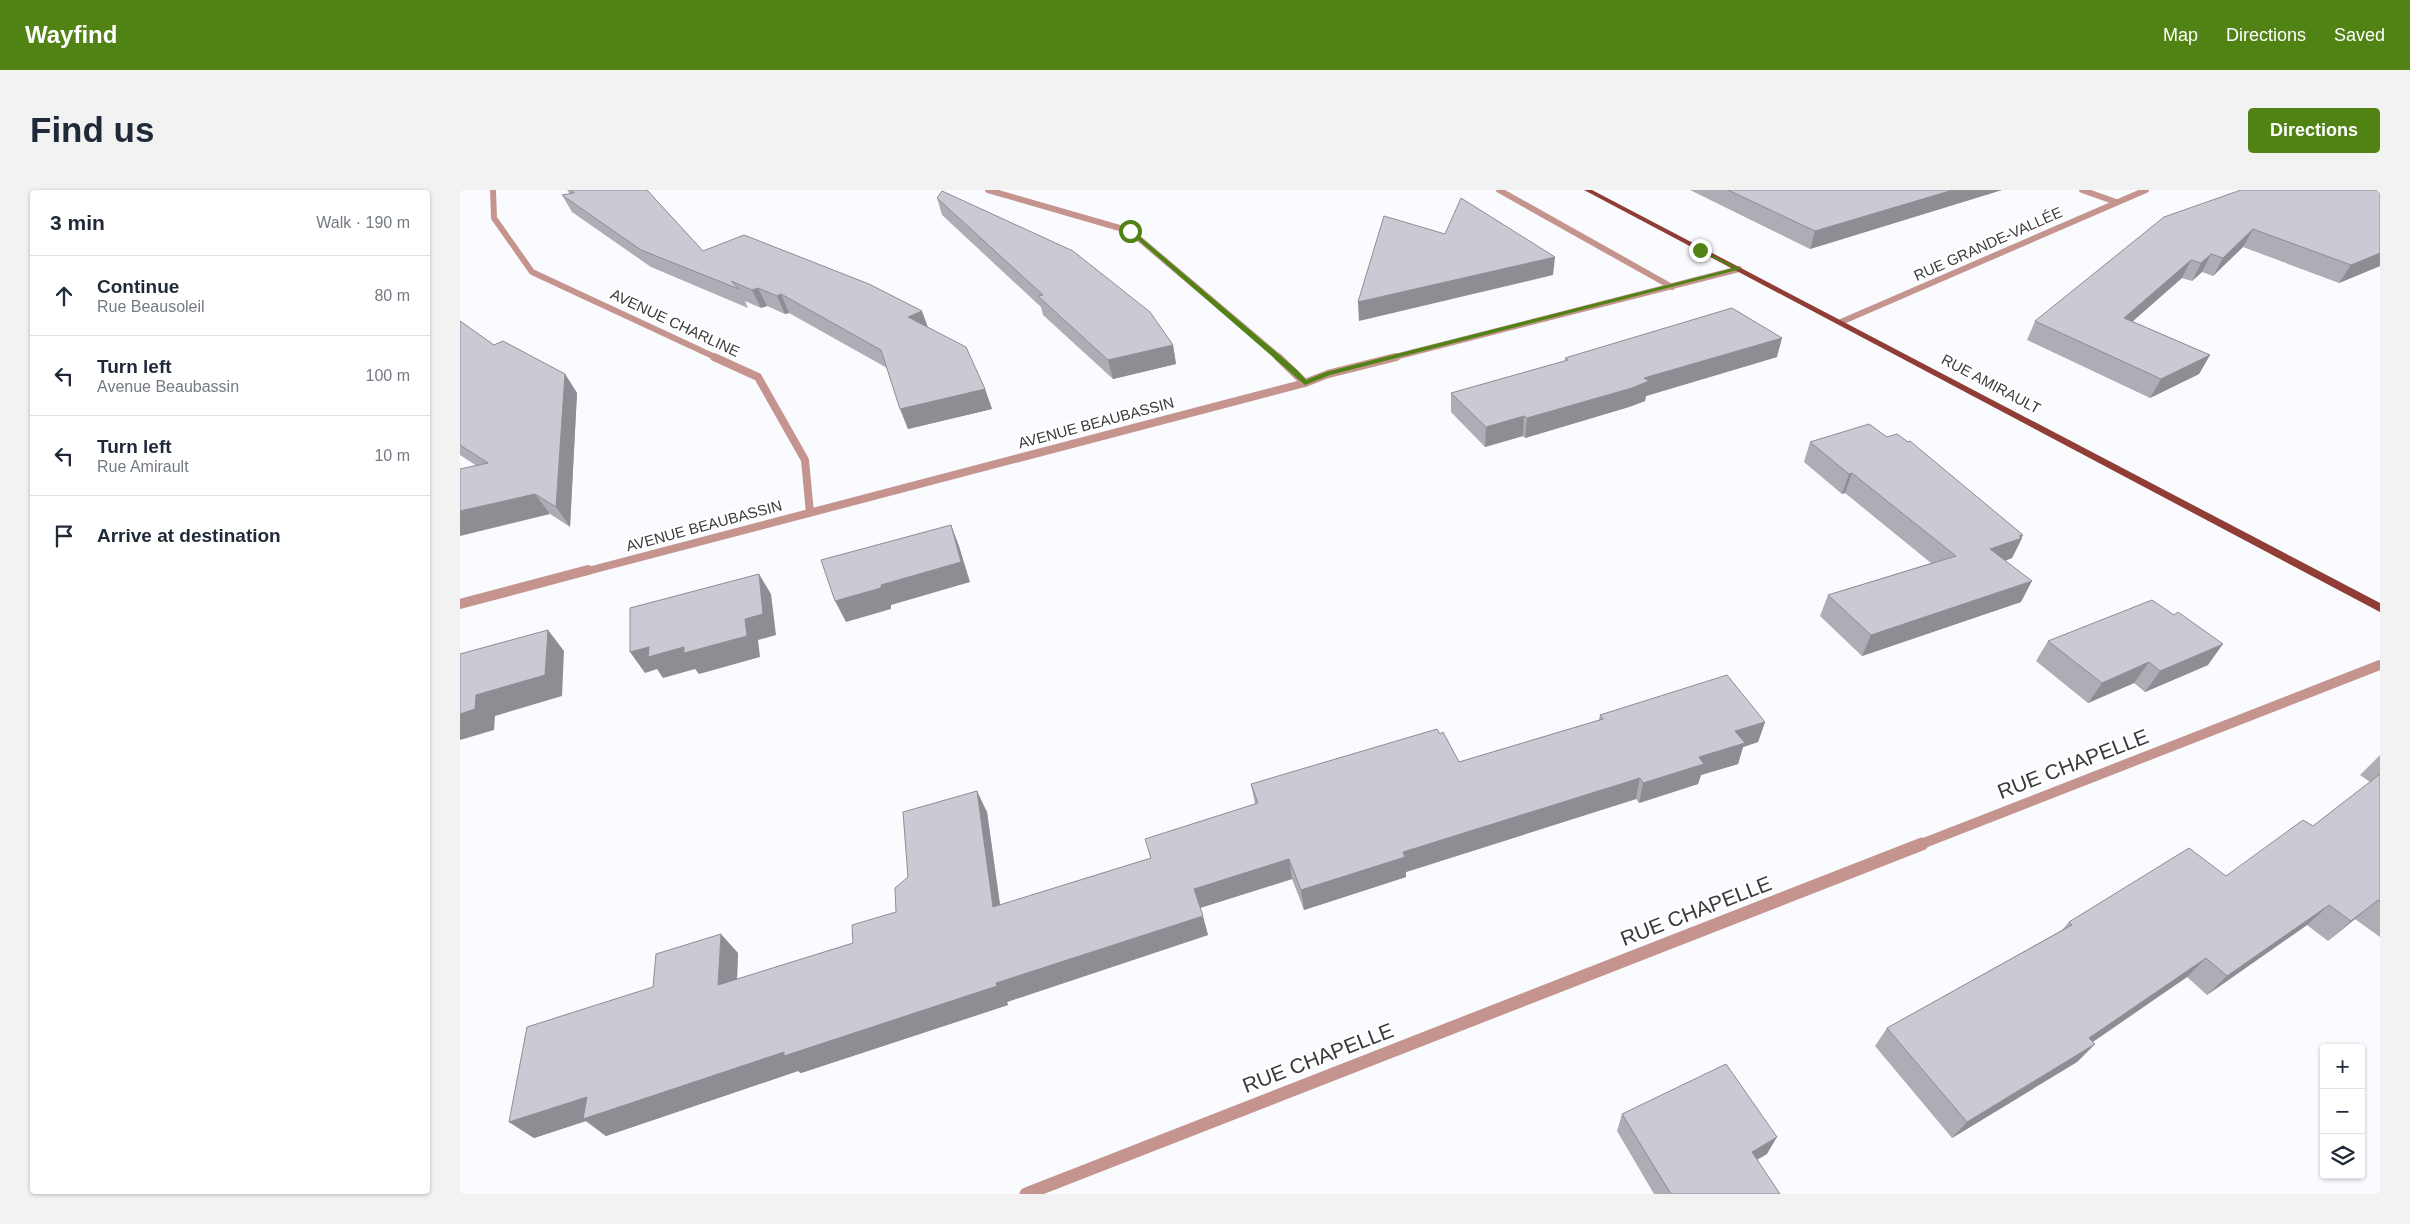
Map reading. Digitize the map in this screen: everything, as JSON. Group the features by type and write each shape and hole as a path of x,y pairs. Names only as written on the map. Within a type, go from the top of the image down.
{"main road":[{"name":"RUE AMIRAULT","path":"1587,190 1841,322 2380,608"}],"street":[{"name":"AVENUE CHARLINE","path":"492,190 494,218 532,272 758,377 805,460 810,512"},
{"path":"988,190 1130,231 1295,371 1305,383"},
{"path":"1499,190 1672,287"},
{"path":"2082,190 2116,202"},
{"name":"RUE GRANDE-VALLÉE","path":"1841,322 2146,190"},
{"name":"AVENUE BEAUBASSIN","path":"460,604 1305,383 1328,374 1739,269"},
{"name":"RUE CHAPELLE","path":"1026,1194 2380,665"}],"building":[{"path":"572,190 647,190 703,251 744,235 869,284 922,311 908,317 966,347 985,389 900,409 881,350 781,294 777,296 758,288 752,290 731,281 739,289 641,250 562,195 574,193"},
{"path":"1728,190 1953,190 1815,231"},
{"path":"2241,190 2380,190 2380,253 2351,265 2253,229 2223,258 2211,254 2201,263 2191,260 2124,318 2210,355 2161,379 2035,321 2164,217"},
{"path":"942,191 1073,251 1150,312 1173,345 1108,360 1038,296 1043,295 937,198"},
{"path":"1461,198 1555,257 1358,302 1384,216 1445,234"},
{"path":"1732,308 1782,338 1644,378 1649,381 1632,388 1527,418 1524,416 1486,427 1451,393 1568,360 1565,358"},
{"path":"460,321 494,345 503,341 565,374 556,507 535,494 460,511 460,469 488,463 460,445"},
{"path":"1869,424 1887,437 1897,434 1908,442 1910,441 2023,535 2019,536 2022,538 1990,549 2032,581 1871,635 1828,595 1956,556 1810,442"},
{"path":"951,525 961,562 881,585 881,588 835,601 821,560"},
{"path":"759,574 763,614 745,619 747,636 684,653 684,647 648,657 649,647 630,652 630,608"},
{"path":"2152,600 2174,615 2178,612 2223,644 2160,671 2149,662 2102,683 2048,641"},
{"path":"548,630 545,675 476,695 475,709 460,714 460,654"},
{"path":"1727,675 1765,722 1735,731 1745,743 1699,757 1704,764 1643,783 1640,778 1403,852 1405,857 1301,890 1289,859 1194,889 1203,916 996,983 997,986 784,1056 784,1052 583,1119 587,1097 509,1122 527,1027 653,987 656,954 721,934 718,985 853,943 852,925 896,912 895,888 908,877 903,812 977,791 993,907 1151,858 1145,839 1258,803 1251,784 1437,729 1440,734 1443,732 1459,762 1603,719 1600,715"},
{"path":"2380,774 2380,901 2378,900 2351,921 2329,905 2227,976 2206,958 2089,1038 2095,1044 1967,1122 1887,1028 2072,925 2069,922 2189,848 2226,876 2303,820 2313,826"},
{"path":"1726,1064 1777,1137 1752,1152 1780,1194 1671,1194 1622,1114"}],"route":[{"path":"1130,231 1295,371 1305,383 1328,374 1739,269 1700,250"}]}
